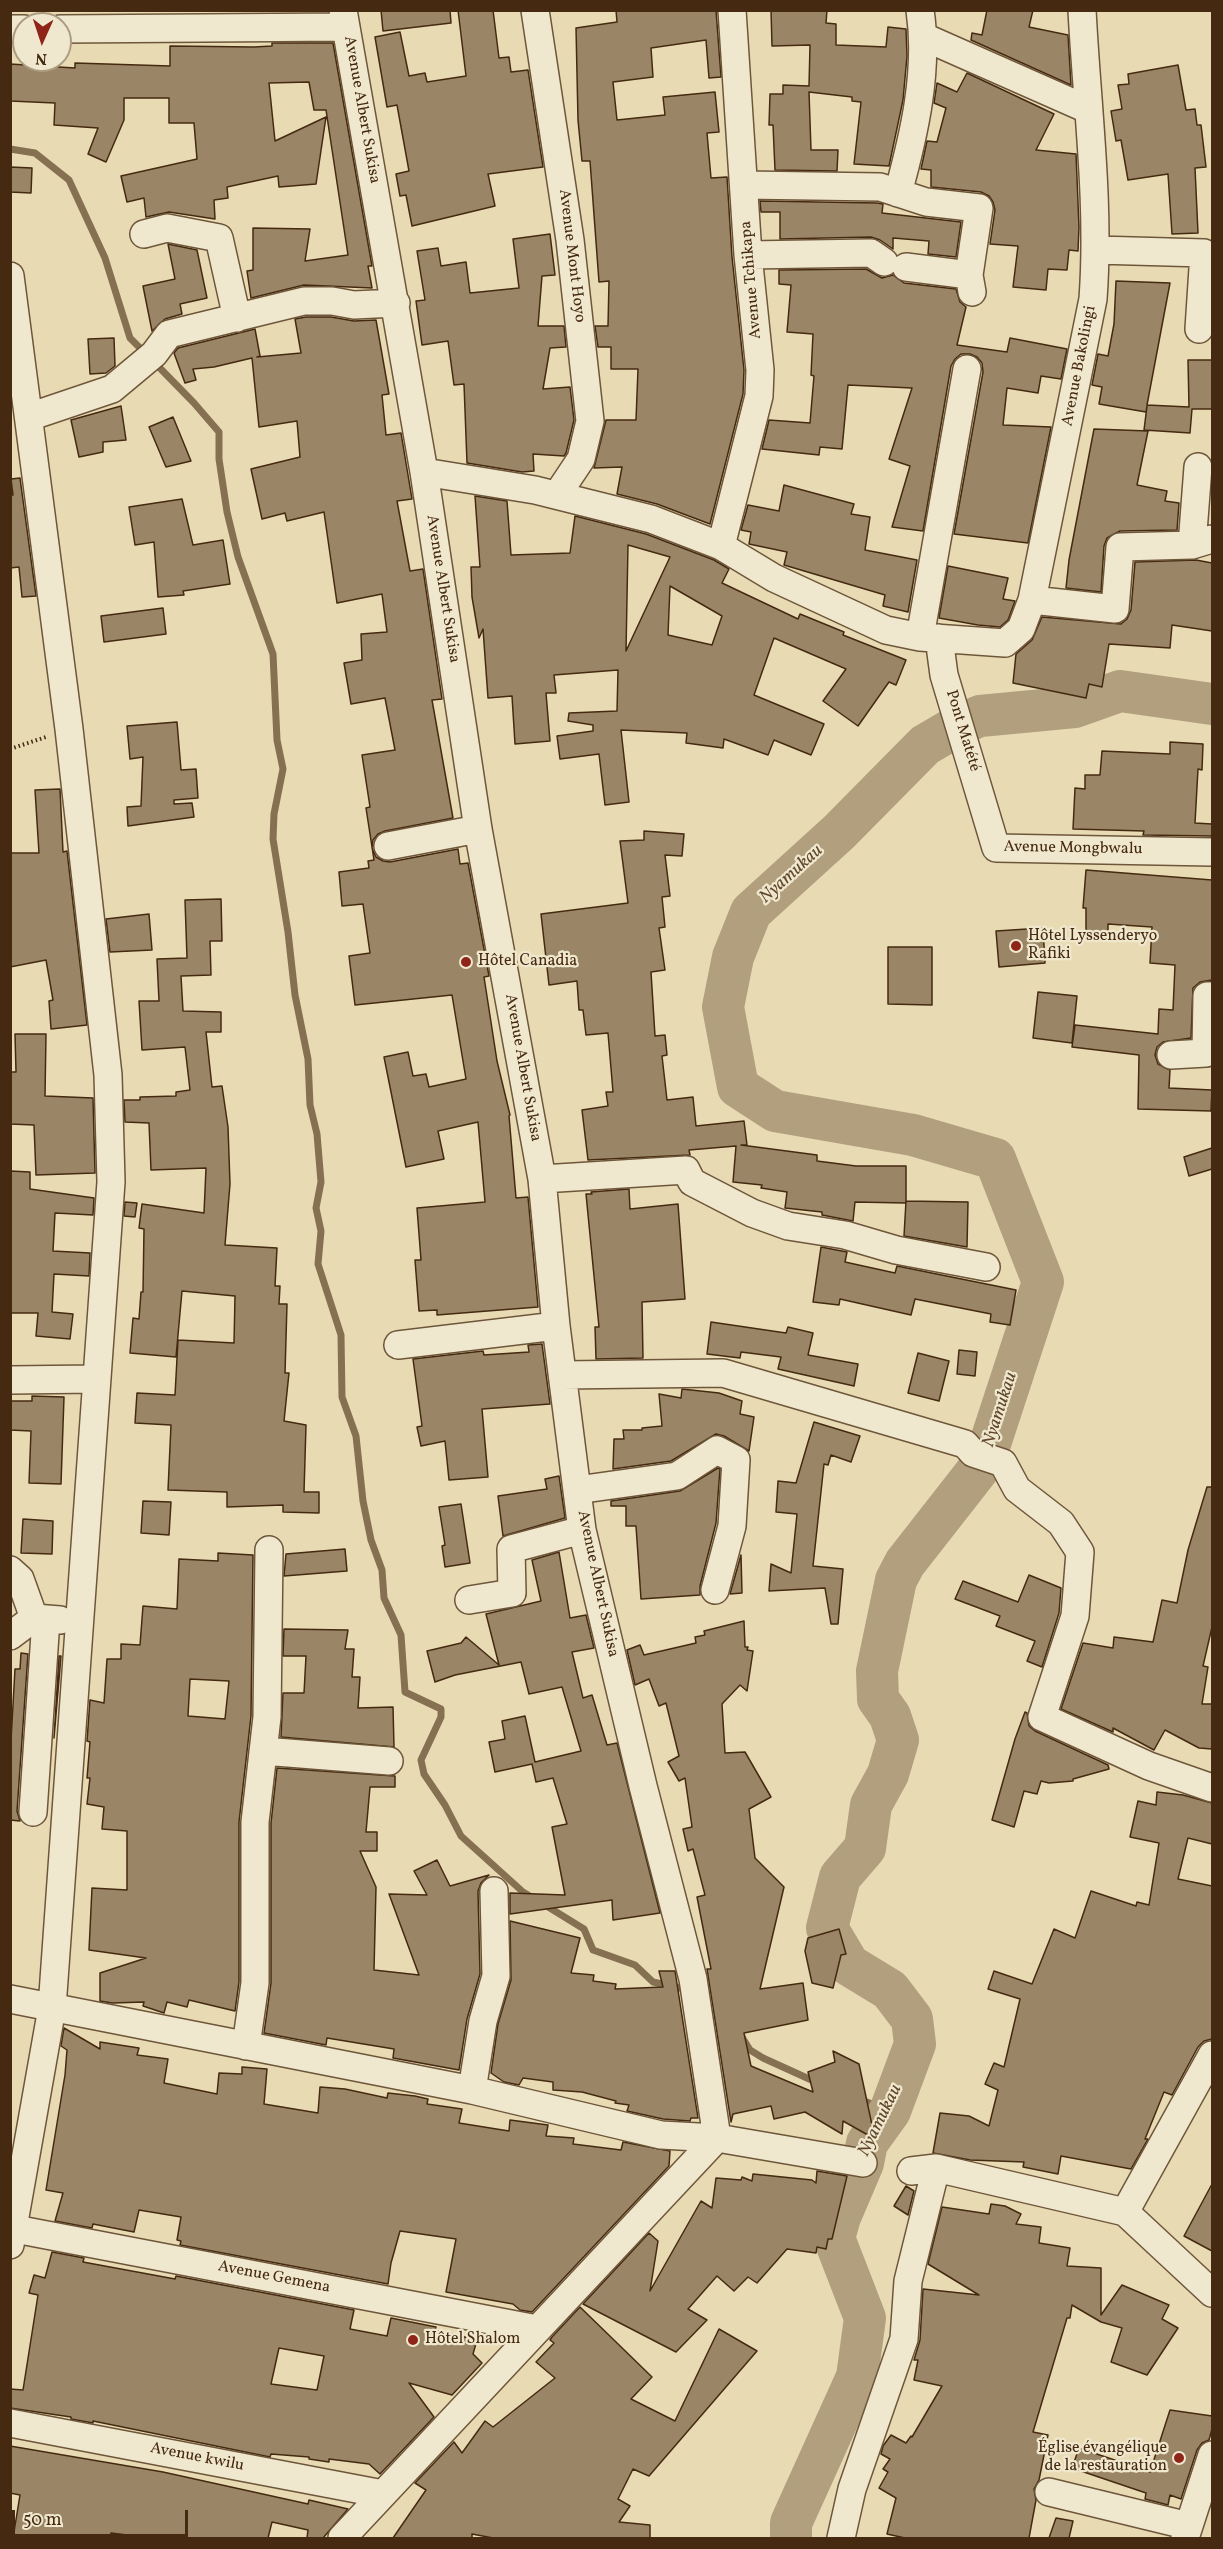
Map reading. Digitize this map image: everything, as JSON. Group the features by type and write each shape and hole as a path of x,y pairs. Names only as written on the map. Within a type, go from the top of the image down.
{"street":[{"name":"Avenue Mont Hoyo","path":"535,10 570,240 590,421 580,459 557,495"},
{"name":"Avenue Tchikapa","path":"721,546 759,396 760,370 748,255 732,10"},
{"name":"Avenue Bakolingi","path":"424,472 557,495 651,519 721,546 774,578 886,630 930,637 1005,643 1021,628 1032,600 1093,299 1097,250 1082,10"},
{"path":"72,29 345,19"},
{"name":"Avenue Albert Sukisa","path":"345,19 424,472 478,829 542,1179 556,1326 582,1530 694,1990 717,2138"},
{"path":"898,194 916,124 922,24 1087,109"},
{"path":"744,185 880,188 926,202 979,208 970,283 895,264 871,253 748,255"},
{"path":"144,234 167,228 219,238 237,318"},
{"path":"1097,250 1204,253 1199,329"},
{"path":"10,276 69,729 108,1075 111,1182 52,2008 12,2234"},
{"path":"29,417 112,389 144,363 169,334 304,301 332,301 354,306 396,303"},
{"name":"Pont Matété","path":"967,369 930,637 979,787"},
{"path":"1032,600 1115,609 1120,547 1202,542 1198,467"},
{"name":"Avenue Mongbwalu","path":"979,787 996,848 1212,852"},
{"path":"388,846 478,829"},
{"path":"1171,1055 1206,1053 1207,996 1212,996"},
{"path":"542,1179 686,1170 692,1182 752,1213 788,1226 845,1235 896,1250 986,1267"},
{"path":"398,1345 556,1326"},
{"path":"563,1375 723,1373 969,1449 1003,1464 1017,1489 1061,1523 1080,1552 1075,1616 1042,1717 1149,1766 1212,1788"},
{"path":"10,1380 96,1379"},
{"path":"577,1490 677,1476 717,1450 736,1460 732,1526 715,1590"},
{"path":"469,1600 512,1593 511,1549 582,1530"},
{"path":"246,2046 255,1983 255,1822 267,1717 269,1550"},
{"path":"10,1570 20,1579 40,1618 33,1812"},
{"path":"10,1636 40,1618 79,1621"},
{"path":"263,1751 389,1761"},
{"path":"472,2090 483,2021 496,1976 495,1891"},
{"path":"10,1999 472,2090 661,2135 717,2138 863,2163"},
{"path":"1125,2212 1212,2055"},
{"path":"353,2534 382,2494 717,2138"},
{"path":"841,2538 852,2489 904,2339 908,2281 924,2169 1125,2212 1212,2293"},
{"name":"Avenue Gemena","path":"12,2234 537,2329"},
{"name":"Avenue kwilu","path":"10,2423 382,2494"},
{"path":"1049,2492 1187,2532 1212,2455"}],"path":[{"path":"10,749 69,729"}],"building":[{"path":"381,10 450,10 451,23 383,31"},
{"path":"458,10 493,10 499,58 509,57 511,72 528,70 543,167 488,174 495,206 412,226 406,195 400,196 396,174 409,171 397,105 387,107 375,37 400,32 409,76 425,73 427,82 466,76"},
{"path":"616,10 716,10 721,77 709,78 706,40 651,48 653,77 613,82 617,120 665,115 663,97 715,92 719,132 707,133 711,178 727,177 732,257 744,370 743,394 710,524 657,504 617,494 622,467 594,468 606,420 636,420 638,369 611,369 611,347 598,347 595,326 608,326 609,281 599,282 590,161 582,161 578,120 576,28 617,22"},
{"path":"771,10 827,10 826,23 836,24 836,45 886,47 888,27 906,29 907,56 903,100 889,166 854,164 861,102 852,101 852,97 809,92 811,150 838,150 837,171 775,170 773,125 769,125 770,94 783,94 783,85 809,86 810,45 772,46"},
{"path":"987,10 1033,10 1029,27 1068,35 1071,85 971,40 972,33 982,35"},
{"path":"272,43 333,43 372,266 368,266 372,288 304,285 251,298 247,271 253,270 253,228 310,229 305,261 348,255 326,110 314,110 309,82 269,83 275,141 326,117 316,184 279,187 278,176 227,187 228,198 214,200 215,219 169,212 146,217 144,198 127,202 121,176 197,159 194,123 169,123 169,98 124,98 124,120 106,162 88,154 98,128 54,125 55,103 10,101 10,64 12,64 12,72 72,72 75,63 170,66 170,46 272,46"},
{"path":"1178,65 1186,110 1195,109 1197,125 1201,125 1206,167 1195,168 1198,233 1172,234 1168,174 1128,180 1121,140 1116,141 1111,111 1122,109 1118,85 1129,84 1128,74"},
{"path":"967,73 1054,114 1036,150 1076,154 1078,251 1069,250 1067,270 1048,269 1046,290 1013,287 1018,246 990,244 995,210 989,196 981,192 931,187 931,170 921,169 927,141 937,142 946,108 934,103 937,83 957,92"},
{"path":"10,167 32,168 31,193 10,192"},
{"path":"760,201 877,203 883,204 882,213 961,222 956,257 928,254 929,241 893,238 893,249 871,237 780,239 780,212 761,212"},
{"path":"550,234 555,275 542,276 538,326 564,326 566,347 550,348 543,389 570,387 574,420 566,453 564,456 533,454 534,471 522,472 467,463 464,384 454,385 448,341 422,345 416,301 425,300 417,251 438,248 441,266 466,262 470,293 519,288 513,239"},
{"path":"168,244 197,250 207,298 180,304 182,314 165,319 152,331 143,286 175,279"},
{"path":"866,269 882,278 893,275 904,283 956,289 960,302 966,307 957,345 1007,352 1010,338 1067,349 1061,379 1041,376 1038,393 1007,388 1003,425 1051,427 1028,543 954,534 983,372 982,363 970,354 961,354 951,366 923,531 892,527 910,466 889,459 912,388 848,385 842,449 820,447 819,455 762,449 769,420 810,423 814,376 811,375 813,334 787,332 791,285 779,284 779,270"},
{"path":"1116,281 1170,283 1147,405 1189,407 1188,360 1212,360 1212,409 1192,409 1190,433 1144,430 1147,406 1146,412 1099,404 1102,387 1092,385 1098,354 1108,356 1114,324"},
{"path":"331,317 354,321 376,320 389,394 382,395 386,435 401,433 412,499 397,501 410,571 423,569 442,699 432,700 453,818 385,831 373,840 372,847 366,808 370,807 362,755 395,750 385,698 351,704 344,663 362,660 361,634 387,632 382,594 337,603 324,512 287,521 285,513 262,519 251,469 300,457 297,421 259,427 252,358 214,367 193,369 196,380 185,383 174,353 178,348 255,329 260,356 257,357 301,353 295,319"},
{"path":"114,338 115,366 106,373 90,374 88,339"},
{"path":"121,406 126,440 103,442 103,452 79,457 71,420"},
{"path":"173,417 191,461 166,467 149,427"},
{"path":"1094,429 1148,431 1137,485 1167,491 1165,501 1179,503 1177,530 1120,531 1107,538 1104,546 1101,592 1066,588 1069,560"},
{"path":"20,478 36,596 22,597 19,567 10,568 10,495 13,495 11,479"},
{"path":"784,485 854,504 851,514 870,517 865,550 917,560 908,612 883,606 885,595 784,565 787,552 749,544 751,532 741,530 748,505 779,511"},
{"path":"475,496 507,501 511,555 570,553 575,516 646,534 714,560 729,569 722,583 798,619 800,614 844,632 843,635 906,660 896,685 889,682 858,726 823,701 846,669 774,638 754,695 824,724 811,755 774,740 768,755 724,739 723,748 686,743 687,733 621,730 629,802 605,805 599,754 560,759 557,736 593,731 593,725 568,721 569,713 617,711 618,670 554,675 556,693 546,693 550,741 515,744 512,696 488,698 483,629 479,638 472,597 471,567 480,567","holes":["628,545 670,557 626,651","670,586 722,616 712,645 668,635"]},
{"path":"182,499 193,545 223,540 230,584 183,591 184,595 158,597 154,542 135,545 129,507"},
{"path":"1196,560 1212,563 1212,631 1172,625 1170,648 1109,644 1102,687 1089,684 1086,698 1013,683 1016,654 1032,640 1042,617 1121,624 1127,619 1131,610 1135,562"},
{"path":"948,566 1008,578 1003,599 1015,601 1008,620 1000,627 939,618"},
{"path":"163,608 166,634 104,642 101,616"},
{"path":"177,722 181,770 196,769 198,798 174,800 174,804 192,803 194,817 128,826 127,807 141,806 143,757 130,759 127,726"},
{"path":"1170,742 1203,744 1202,770 1198,769 1195,823 1212,824 1212,836 1143,835 1144,831 1073,829 1075,788 1085,789 1085,775 1100,775 1102,751 1170,754"},
{"path":"60,789 63,852 67,851 87,1025 51,1029 49,1001 53,1000 46,960 10,967 10,853 39,853 35,790"},
{"path":"644,831 684,834 682,856 665,855 670,896 662,897 665,927 659,928 665,970 651,972 655,1036 665,1035 667,1055 662,1056 667,1100 693,1097 696,1126 744,1121 747,1145 741,1145 817,1155 817,1161 856,1166 906,1166 906,1203 855,1202 853,1221 822,1215 822,1212 785,1208 787,1192 761,1188 762,1185 733,1182 736,1146 689,1150 690,1155 588,1160 582,1110 608,1106 606,1092 613,1092 608,1033 586,1035 583,1010 579,1010 577,981 549,985 541,914 628,903 620,841 644,840"},
{"path":"372,849 376,857 390,862 458,849 460,864 468,863 489,976 484,977 497,1061 510,1115 516,1198 528,1197 538,1307 437,1315 437,1310 419,1311 415,1260 421,1260 417,1208 485,1202 478,1122 438,1131 444,1159 406,1167 384,1057 408,1052 413,1076 426,1074 429,1087 466,1079 452,995 355,1005 349,956 370,953 363,904 342,906 339,872 369,868 368,861 374,860"},
{"path":"1086,870 1212,880 1212,980 1200,982 1193,988 1191,1038 1163,1042 1157,1047 1155,1055 1158,1064 1170,1070 1169,1088 1212,1090 1211,1111 1138,1109 1139,1055 1072,1047 1075,1025 1158,1034 1159,1009 1173,1010 1175,965 1150,963 1152,927 1108,924 1108,939 1086,939 1086,908 1083,908"},
{"path":"221,899 222,941 210,941 211,975 181,976 183,1011 221,1012 221,1032 206,1032 212,1087 222,1086 228,1127 230,1184 225,1245 277,1248 275,1286 280,1286 279,1304 287,1304 285,1373 289,1373 284,1421 306,1425 304,1492 319,1492 319,1513 283,1512 283,1505 227,1507 227,1492 168,1490 171,1425 135,1423 137,1393 175,1395 178,1340 234,1343 235,1296 182,1291 176,1357 130,1353 133,1318 139,1319 141,1292 143,1292 144,1229 139,1228 142,1204 204,1213 206,1168 151,1170 149,1123 125,1122 124,1100 176,1096 176,1092 190,1090 185,1047 142,1050 139,1001 159,1001 157,959 187,958 185,900"},
{"path":"149,914 152,950 110,952 106,919"},
{"path":"1043,928 1045,963 999,967 996,931"},
{"path":"888,947 932,947 932,1005 888,1004"},
{"path":"1038,992 1077,996 1072,1043 1033,1038"},
{"path":"15,1034 46,1034 45,1096 93,1098 95,1173 36,1175 34,1125 10,1124 10,1072 16,1072"},
{"path":"1212,1148 1212,1169 1189,1176 1184,1157"},
{"path":"10,1171 30,1172 30,1189 94,1198 93,1215 55,1213 53,1251 90,1253 89,1276 54,1274 52,1312 73,1314 70,1339 36,1336 38,1313 10,1313"},
{"path":"629,1189 630,1209 678,1204 685,1299 642,1302 643,1358 596,1359 595,1327 599,1327 586,1194"},
{"path":"906,1201 968,1202 967,1247 904,1236"},
{"path":"125,1202 137,1203 135,1217 124,1216"},
{"path":"821,1247 847,1252 845,1262 895,1273 897,1266 1016,1290 1010,1325 990,1322 991,1314 915,1299 911,1315 840,1299 839,1305 813,1302"},
{"path":"711,1322 786,1333 788,1327 813,1333 808,1355 858,1364 854,1386 778,1369 781,1357 741,1352 740,1358 707,1354"},
{"path":"542,1344 550,1404 482,1409 488,1477 449,1480 445,1441 421,1446 417,1427 422,1426 413,1359 483,1351 484,1355 529,1352 528,1345"},
{"path":"959,1350 977,1352 975,1376 957,1374"},
{"path":"918,1353 949,1361 939,1401 908,1393"},
{"path":"682,1389 719,1393 742,1401 740,1414 754,1417 749,1451 724,1436 716,1434 671,1461 613,1469 614,1439 624,1439 623,1430 642,1430 642,1428 662,1426 659,1394 681,1398"},
{"path":"32,1396 64,1397 61,1484 29,1483 31,1431 10,1430 10,1401 32,1401"},
{"path":"814,1422 860,1436 851,1462 831,1455 828,1465 824,1464 813,1566 843,1569 838,1624 831,1624 825,1588 769,1591 771,1564 791,1573 797,1514 776,1512 778,1481 796,1483"},
{"path":"718,1468 720,1469 716,1523 700,1586 700,1595 641,1599 636,1526 626,1526 626,1506 611,1506 611,1501 680,1491"},
{"path":"559,1476 565,1518 503,1536 498,1496 547,1489 545,1479"},
{"path":"1207,1487 1212,1487 1212,1627 1203,1666 1208,1667 1202,1704 1212,1704 1212,1749 1199,1748 1165,1730 1154,1750 1113,1728 1113,1732 1061,1709 1083,1643 1113,1648 1114,1637 1153,1642 1162,1600 1177,1603 1188,1550"},
{"path":"143,1501 171,1502 169,1535 141,1533"},
{"path":"461,1504 470,1563 445,1567 442,1546 445,1545 439,1507"},
{"path":"23,1519 53,1521 52,1554 21,1553"},
{"path":"345,1549 347,1571 284,1576 286,1554"},
{"path":"559,1552 570,1618 586,1615 594,1648 572,1652 583,1698 592,1695 607,1745 617,1743 660,1913 613,1920 612,1900 510,1914 510,1893 565,1895 552,1827 567,1824 553,1778 536,1782 532,1764 495,1772 489,1742 505,1739 502,1721 525,1716 535,1762 581,1751 562,1687 529,1694 521,1662 455,1675 435,1682 427,1651 461,1643 466,1637 499,1665 486,1614 541,1601 532,1560"},
{"path":"218,1553 253,1555 251,1716 239,1822 239,1982 235,2011 189,2000 187,2007 167,2002 164,2013 143,2006 144,2002 100,2001 100,1973 146,1958 89,1950 92,1888 127,1890 127,1831 102,1829 104,1807 87,1804 90,1778 87,1778 90,1742 87,1741 90,1700 104,1703 107,1659 121,1659 121,1644 140,1645 143,1606 177,1609 179,1559 218,1561","holes":["190,1679 229,1681 225,1719 188,1716"]},
{"path":"741,1555 742,1593 730,1594"},
{"path":"1029,1575 1061,1588 1059,1613 1042,1667 1027,1661 1035,1641 996,1626 1000,1616 955,1599 963,1581 1018,1602"},
{"path":"744,1621 745,1647 753,1651 747,1691 740,1685 722,1704 725,1753 745,1752 771,1797 749,1809 755,1858 784,1887 760,1989 803,1983 808,2020 744,2033 751,2066 813,2092 808,2072 835,2062 833,2051 859,2064 875,2139 843,2121 842,2134 805,2112 774,2119 771,2106 733,2114 731,2122 707,1969 711,1969 697,1897 705,1895 693,1849 688,1851 683,1829 692,1827 685,1778 679,1781 668,1762 679,1756 666,1703 659,1706 649,1679 635,1685 627,1650 640,1645 644,1655 696,1643 695,1637 705,1635 704,1631"},
{"path":"284,1629 348,1630 345,1649 354,1649 352,1677 360,1677 358,1708 393,1707 394,1747 281,1737 283,1693 304,1693 306,1656 283,1656"},
{"path":"21,1653 28,1654 17,1811 20,1821 10,1820 10,1758 15,1669 20,1669"},
{"path":"59,1656 61,1656 54,1738"},
{"path":"1025,1712 1029,1726 1035,1731 1108,1765 1109,1769 1073,1779 1073,1781 1049,1783 1041,1781 1037,1794 1024,1791 1014,1827 992,1820"},
{"path":"277,1768 395,1776 395,1787 370,1787 366,1832 377,1832 377,1851 360,1851 376,1887 374,1970 419,1975 389,1894 427,1895 414,1871 437,1860 450,1886 489,1875 481,1883 478,1891 480,1974 467,2019 459,2070 393,2058 394,2049 327,2038 326,2045 264,2033 271,1983 271,1823"},
{"path":"1157,1792 1183,1795 1212,1803 1212,1844 1188,1838 1178,1879 1212,1886 1212,2039 1204,2041 1198,2047 1172,2095 1164,2092 1145,2139 1148,2139 1131,2169 1061,2156 1058,2174 1023,2167 1024,2162 970,2160 933,2153 940,2113 969,2116 989,2126 998,2090 985,2084 994,2063 1004,2067 1020,1999 988,1989 994,1971 1032,1984 1054,1929 1075,1938 1091,1891 1136,1906 1137,1902 1149,1905 1159,1843 1130,1837 1138,1801 1156,1805"},
{"path":"510,1921 580,1938 571,1973 594,1975 593,1981 616,1984 615,1989 663,1987 659,1971 675,1971 698,2118 691,2118 690,2121 663,2119 627,2111 629,2105 615,2103 616,2101 582,2092 553,2090 553,2082 523,2078 519,2085 504,2082 491,2073 498,2024 511,1980"},
{"path":"839,1929 846,1954 841,1955 833,1988 812,1983 805,1951 808,1938"},
{"path":"64,2028 100,2049 100,2042 139,2048 137,2055 168,2059 164,2083 217,2094 219,2073 242,2074 242,2067 267,2069 264,2104 318,2113 320,2087 345,2089 387,2098 388,2093 415,2096 428,2099 427,2104 462,2109 459,2123 509,2131 510,2120 548,2125 546,2136 574,2138 573,2144 621,2150 623,2142 670,2151 669,2166 532,2312 520,2310 513,2304 446,2292 456,2239 400,2231 388,2284 180,2245 181,2241 177,2240 181,2217 139,2210 134,2232 93,2224 92,2228 55,2221 63,2193 46,2190 65,2075 67,2050 61,2046"},
{"path":"817,2171 847,2176 832,2239 828,2239 826,2249 817,2247 816,2253 787,2249 757,2283 748,2277 734,2291 717,2276 688,2309 707,2320 676,2352 583,2304 649,2233 658,2241 650,2291 701,2201 712,2208 716,2178 741,2180 742,2177 752,2181 753,2174 812,2180 816,2183"},
{"path":"1212,2184 1212,2251 1184,2236"},
{"path":"906,2186 914,2191 908,2215 894,2206"},
{"path":"991,2204 1005,2206 1021,2214 1016,2224 1041,2227 1039,2243 1070,2248 1067,2266 1101,2268 1101,2315 1122,2285 1169,2305 1162,2319 1178,2328 1147,2375 1111,2362 1122,2328 1101,2322 1072,2305 1070,2318 1067,2318 1033,2432 1048,2435 1039,2480 1034,2489 1036,2500 1029,2538 905,2538 887,2534 896,2498 879,2488 888,2472 883,2469 890,2459 881,2454 883,2446 891,2435 906,2443 912,2437 942,2386 914,2380 918,2360 914,2360 920,2340 923,2289 979,2295 928,2264 942,2207 989,2214"},
{"path":"52,2252 84,2258 83,2262 175,2279 176,2276 354,2310 350,2329 387,2336 391,2318 436,2327 435,2330 477,2340 473,2354 482,2363 452,2395 409,2383 434,2417 380,2474 369,2464 329,2459 329,2462 309,2459 309,2457 271,2454 270,2457 93,2421 93,2423 71,2419 71,2417 10,2408 10,2389 23,2390 38,2295 29,2293 34,2275 45,2278","holes":["279,2348 324,2356 317,2390 271,2384"]},
{"path":"580,2307 652,2377 631,2399 675,2421 719,2329 757,2351 649,2476 633,2469 618,2499 630,2506 619,2522 650,2525 650,2538 493,2538 472,2534 472,2538 393,2538 426,2490 415,2483 454,2442 462,2453 485,2421 493,2427 555,2378 536,2362 554,2343 550,2340 552,2337"},
{"name":"Église évangélique de la restauration","path":"1170,2410 1212,2416 1209,2440 1202,2443 1197,2450 1181,2499 1170,2495 1168,2505 1145,2499 1146,2493 1072,2468 1079,2448 1150,2472"},
{"path":"10,2446 163,2472 308,2504 309,2500 348,2509 323,2538 307,2538 308,2530 272,2522 268,2538 151,2538 111,2533 110,2538 13,2538 20,2495 10,2493"},
{"path":"1056,2518 1073,2521 1069,2538 1049,2538"}],"waterway":[{"path":"10,149 35,153 69,180 105,258 130,338 146,354"},
{"path":"154,362 219,432 219,459 227,512 238,557 273,654 277,740 283,769 274,814 273,839 288,932 295,995 308,1059 310,1105 317,1134 321,1182 316,1208 321,1231 318,1264 341,1335 342,1397 356,1436 363,1501 371,1540 382,1570 384,1598 401,1635 405,1692 441,1709 441,1717 421,1760 424,1774 445,1805 461,1836 523,1892 533,1898"},
{"name":"Nyamukau","path":"791,2538 791,2523 857,2377 865,2318 834,2238 840,2217 863,2163 867,2143 890,2111 915,2044 912,2019 890,1990 849,1965 827,1928 840,1877 865,1848 871,1805 888,1774 898,1740 890,1716 878,1699 877,1671 896,1580 905,1563 984,1462 1043,1282 995,1159 913,1135 775,1111 738,1087 723,1007 733,957 751,912 839,832 925,745 961,724 980,716 1075,707 1120,691 1212,704"},
{"path":"545,1905 584,1929 593,1950 635,1965 653,1982 689,1990"},
{"path":"742,2037 750,2050 763,2058 818,2083"},
{"path":"859,2099 890,2111"}],"place":[{"name":"Hôtel Lyssenderyo Rafiki","path":"1016,946"},
{"name":"Hôtel Canadia","path":"466,962"},
{"name":"Hôtel Shalom","path":"413,2340"},
{"name":"Église évangélique de la restauration","path":"1179,2458"}]}
